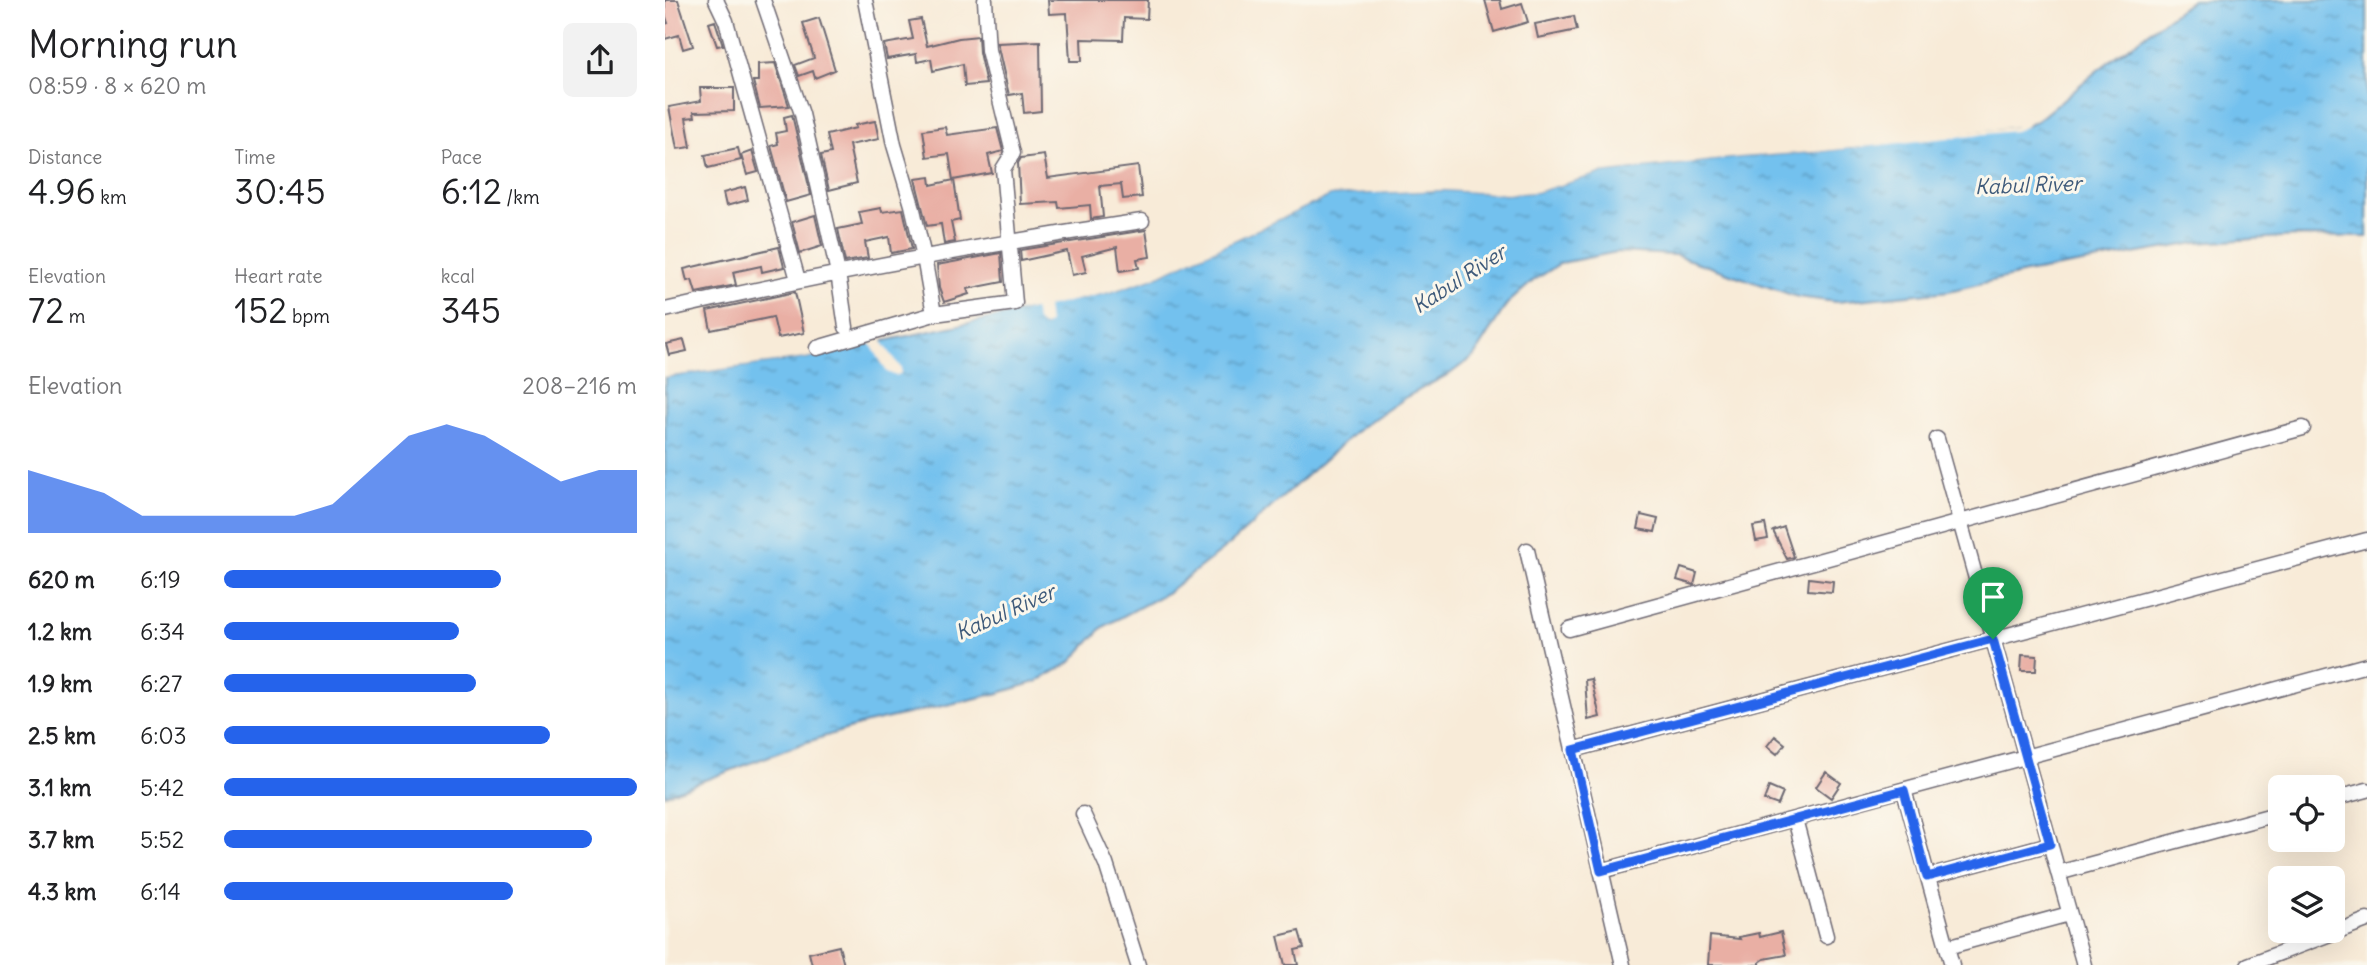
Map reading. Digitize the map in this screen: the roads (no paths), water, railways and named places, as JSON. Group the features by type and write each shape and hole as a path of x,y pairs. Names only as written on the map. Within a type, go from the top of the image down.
{"street":[{"path":"716,0 726,21 798,280"},
{"path":"763,0 802,114 838,273 846,327"},
{"path":"865,0 894,145 924,257 934,314"},
{"path":"817,348 934,314 1015,303 1003,169 1013,153 988,50 985,0"},
{"path":"665,310 798,280 1010,241 1142,221"},
{"path":"1569,629 2304,428"},
{"path":"1937,439 2084,965"},
{"path":"1573,750 2367,540"},
{"path":"1527,550 1623,965"},
{"path":"1601,871 2367,665"},
{"path":"1904,790 1952,965"},
{"path":"2345,796 2367,790"},
{"path":"1083,814 1106,863 1138,965"},
{"path":"2058,873 2268,816"},
{"path":"1795,819 1826,936"},
{"path":"1927,877 2050,844"},
{"path":"1947,947 2069,914"},
{"path":"2248,965 2367,920"}],"water":[{"name":"Kabul River","path":"2192,0 2367,0 2367,237 2296,236 2196,243 2025,273 1949,291 1836,302 1798,297 1675,255 1617,252 1561,263 1533,281 1507,304 1474,356 1360,428 1230,544 1168,592 1103,627 1071,662 1036,682 867,723 804,743 665,795 665,377 806,358 1110,292 1152,278 1331,195 1443,190 1507,194 1536,192 1600,173 1741,157 1815,152 2027,126"}]}
